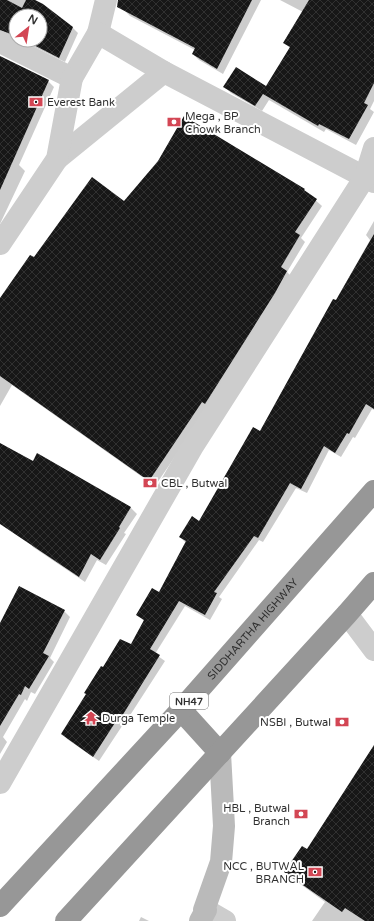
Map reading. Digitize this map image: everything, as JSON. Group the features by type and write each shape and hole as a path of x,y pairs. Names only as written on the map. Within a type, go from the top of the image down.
{"highway":[{"name":"SIDDHARTHA HIGHWAY","path":"0,906 181,710 374,491"},
{"path":"66,921 374,583"},
{"path":"181,710 220,753"}],"street":[{"path":"58,159 72,78 98,33 106,0"},
{"path":"98,33 164,72 369,179"},
{"path":"0,42 72,78"},
{"path":"0,244 58,159 164,72"},
{"path":"0,783 193,446 369,179 374,148"},
{"path":"347,614 374,650"},
{"path":"220,753 224,826 221,862 203,916 225,921"}],"building":[{"path":"0,0 7,0 22,8 8,8 8,33 0,30"},
{"path":"26,0 35,0 43,4 73,27 59,58 40,48 48,48 48,8 22,8"},
{"path":"118,0 252,0 217,69 192,54 195,48 117,7"},
{"path":"309,0 374,0 374,83 364,103 368,105 349,139 319,124 318,126 263,94 255,106 223,87 236,67 266,86 290,47 283,43"},
{"path":"0,56 49,80 0,190"},
{"path":"184,116 305,189 304,190 317,199 295,232 300,235 281,267 287,271 275,293 205,404 202,402 149,481 0,376 0,298 30,255 34,257 92,177 124,201 158,161"},
{"path":"374,234 374,409 366,404 349,434 347,433 335,453 324,446 301,489 290,483 258,538 254,536 214,592 217,593 205,615 179,601 150,649 160,655 122,716 120,715 93,757 61,734 86,694 84,693 101,666 103,667 120,639 131,644 144,620 136,615 152,588 159,592 186,541 179,537 192,516 199,521 253,427 260,431 333,299 336,300"},
{"path":"0,443 33,461 37,453 131,507 100,560 91,554 79,577 0,524"},
{"path":"19,586 65,610 43,653 49,656 29,689 25,686 21,695 19,694 0,726 0,623"},
{"path":"374,745 374,921 365,921 345,908 342,912 284,872 302,846 307,849"}],"place":[{"name":"Everest Bank","path":"36,102"},
{"name":"Mega , BP Chowk Branch","path":"174,122"},
{"name":"CBL , Butwal","path":"150,483"},
{"name":"Durga Temple","path":"91,718"},
{"name":"NSBI , Butwal","path":"342,722"},
{"name":"HBL , Butwal Branch","path":"301,814"},
{"name":"NCC , BUTWAL BRANCH","path":"315,872"}]}
